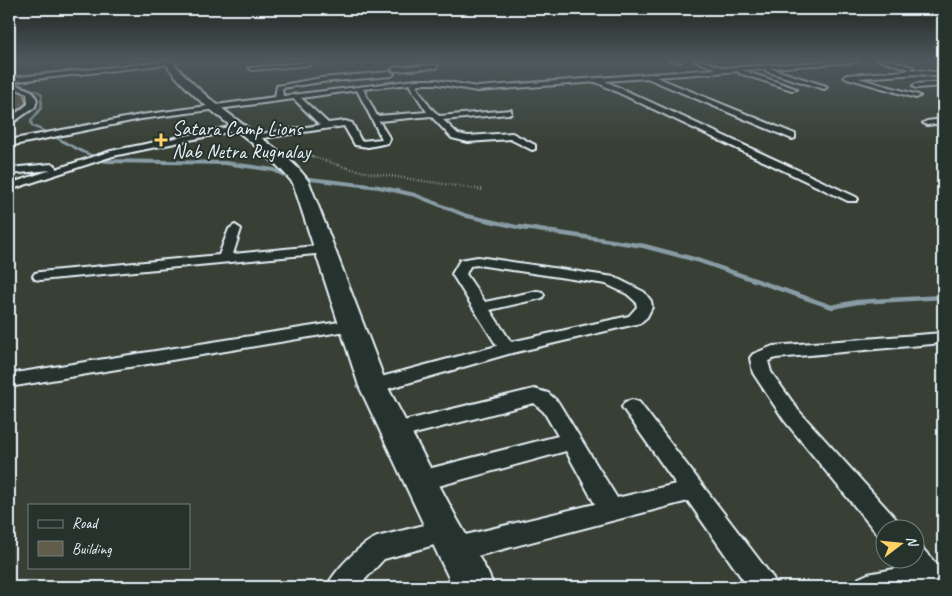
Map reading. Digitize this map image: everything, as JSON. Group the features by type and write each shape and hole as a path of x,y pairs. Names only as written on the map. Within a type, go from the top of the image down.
{"main road":[{"path":"191,88 286,166 326,249 373,386 474,587"}],"street":[{"path":"9,123 32,105 33,100 30,92 19,88"},
{"path":"279,88 279,99"},
{"path":"9,143 141,117 359,88 372,116 386,139 385,142 360,144 356,142 347,124 254,138"},
{"path":"414,88 432,113 459,137 512,136 532,147"},
{"path":"463,88 486,88"},
{"path":"613,88 852,199"},
{"path":"676,88 792,136"},
{"path":"790,88 794,89"},
{"path":"886,88 916,96"},
{"path":"296,97 326,126"},
{"path":"372,116 508,112"},
{"path":"927,123 943,121"},
{"path":"9,188 111,154 239,127"},
{"path":"9,171 81,164"},
{"path":"225,258 235,229"},
{"path":"40,276 326,249"},
{"path":"373,386 508,349 634,320 646,309 645,304 629,288 609,280 471,261 462,267 459,274 508,349"},
{"path":"481,308 538,296"},
{"path":"9,381 352,325"},
{"path":"879,518 791,415 762,373 759,358 773,352 943,338"},
{"path":"395,432 534,396 542,397 571,441 612,511"},
{"path":"632,407 764,587"},
{"path":"420,481 571,441"},
{"path":"340,587 377,549 449,540 612,511 694,490"},
{"path":"868,587 931,574"}],"path":[{"path":"286,166 292,153 306,154 324,162 354,170 484,190"}],"building":[{"path":"9,88 23,93 26,103 9,117"}],"waterway":[{"path":"28,88 42,95 41,103"},
{"path":"42,101 41,108 31,121 32,126 96,157"},
{"path":"92,156 106,161 225,163 274,170 284,175 292,176"},
{"path":"301,178 379,187 415,195 467,216 526,229"},
{"path":"519,227 644,246 697,260 832,307 857,302 943,297"}],"place":[{"name":"Satara Camp Lions Nab Netra Rugnalay","path":"161,140"}]}
